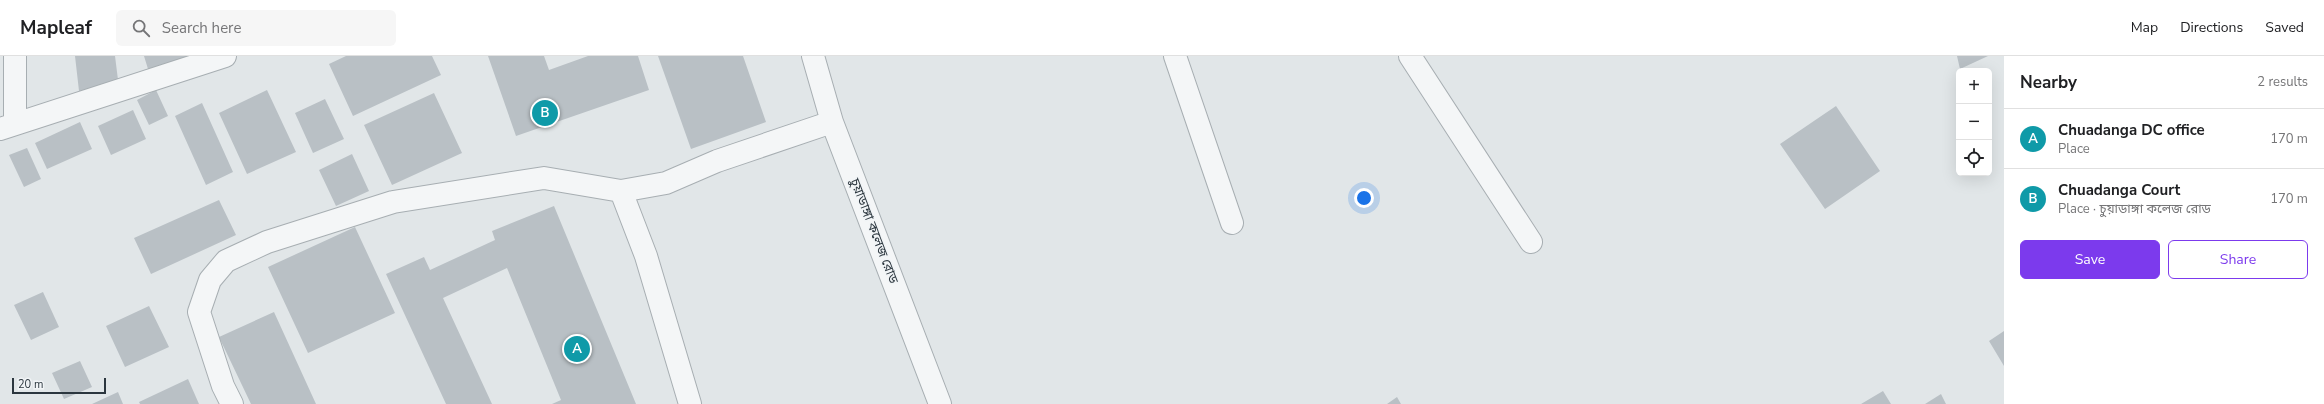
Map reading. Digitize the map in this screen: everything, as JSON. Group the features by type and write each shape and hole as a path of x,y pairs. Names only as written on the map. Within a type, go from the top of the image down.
{"street":[{"path":"16,56 8,126 225,56"},
{"name":"চুয়াডাঙ্গা কলেজ রোড","path":"813,56 832,122 940,404"},
{"path":"1175,56 1232,223"},
{"path":"1410,56 1531,242"},
{"path":"232,404 223,386 199,312 210,280 226,261 267,242 393,202 544,178 620,191 666,183 717,161 832,122"},
{"path":"620,191 646,256 690,404"}],"building":[{"path":"75,56 115,56 119,88 79,91"},
{"path":"144,56 198,56 198,57 148,69"},
{"path":"346,56 432,56 441,75 353,116 329,64"},
{"path":"488,56 544,56 549,70 588,56 638,56 649,90 516,136"},
{"path":"658,56 743,56 766,122 691,149"},
{"path":"1957,56 1988,56 1962,68 1960,68"},
{"path":"156,90 168,116 149,125 137,100"},
{"path":"267,90 296,152 247,174 219,113"},
{"path":"434,93 462,153 392,185 364,125"},
{"path":"325,99 344,139 313,153 295,113"},
{"path":"202,103 233,172 206,185 175,116"},
{"path":"1836,106 1880,171 1825,209 1780,144"},
{"path":"133,110 146,139 111,155 98,126"},
{"path":"80,122 92,149 47,169 35,143"},
{"path":"27,148 41,179 24,187 9,155"},
{"path":"352,154 369,191 336,206 319,170"},
{"path":"219,200 236,235 151,274 134,238"},
{"path":"554,206 636,404 552,404 561,400 507,268 443,298 492,404 446,404 386,274 424,257 430,270 495,240 492,231"},
{"path":"355,227 395,313 308,353 268,267"},
{"path":"43,292 59,327 31,340 14,305"},
{"path":"149,306 169,347 125,367 106,326"},
{"path":"274,312 316,404 251,404 219,337"},
{"path":"2004,331 2004,366 1989,341"},
{"path":"80,361 92,387 64,399 52,373"},
{"path":"188,379 199,404 140,404 139,402"},
{"path":"1883,391 1891,404 1861,404"},
{"path":"118,392 123,404 92,404"},
{"path":"1941,394 1946,404 1925,404"},
{"path":"1397,397 1401,404 1387,404"}],"place":[{"name":"Chuadanga Court","path":"545,113"},
{"name":"Chuadanga DC office","path":"577,349"}]}
